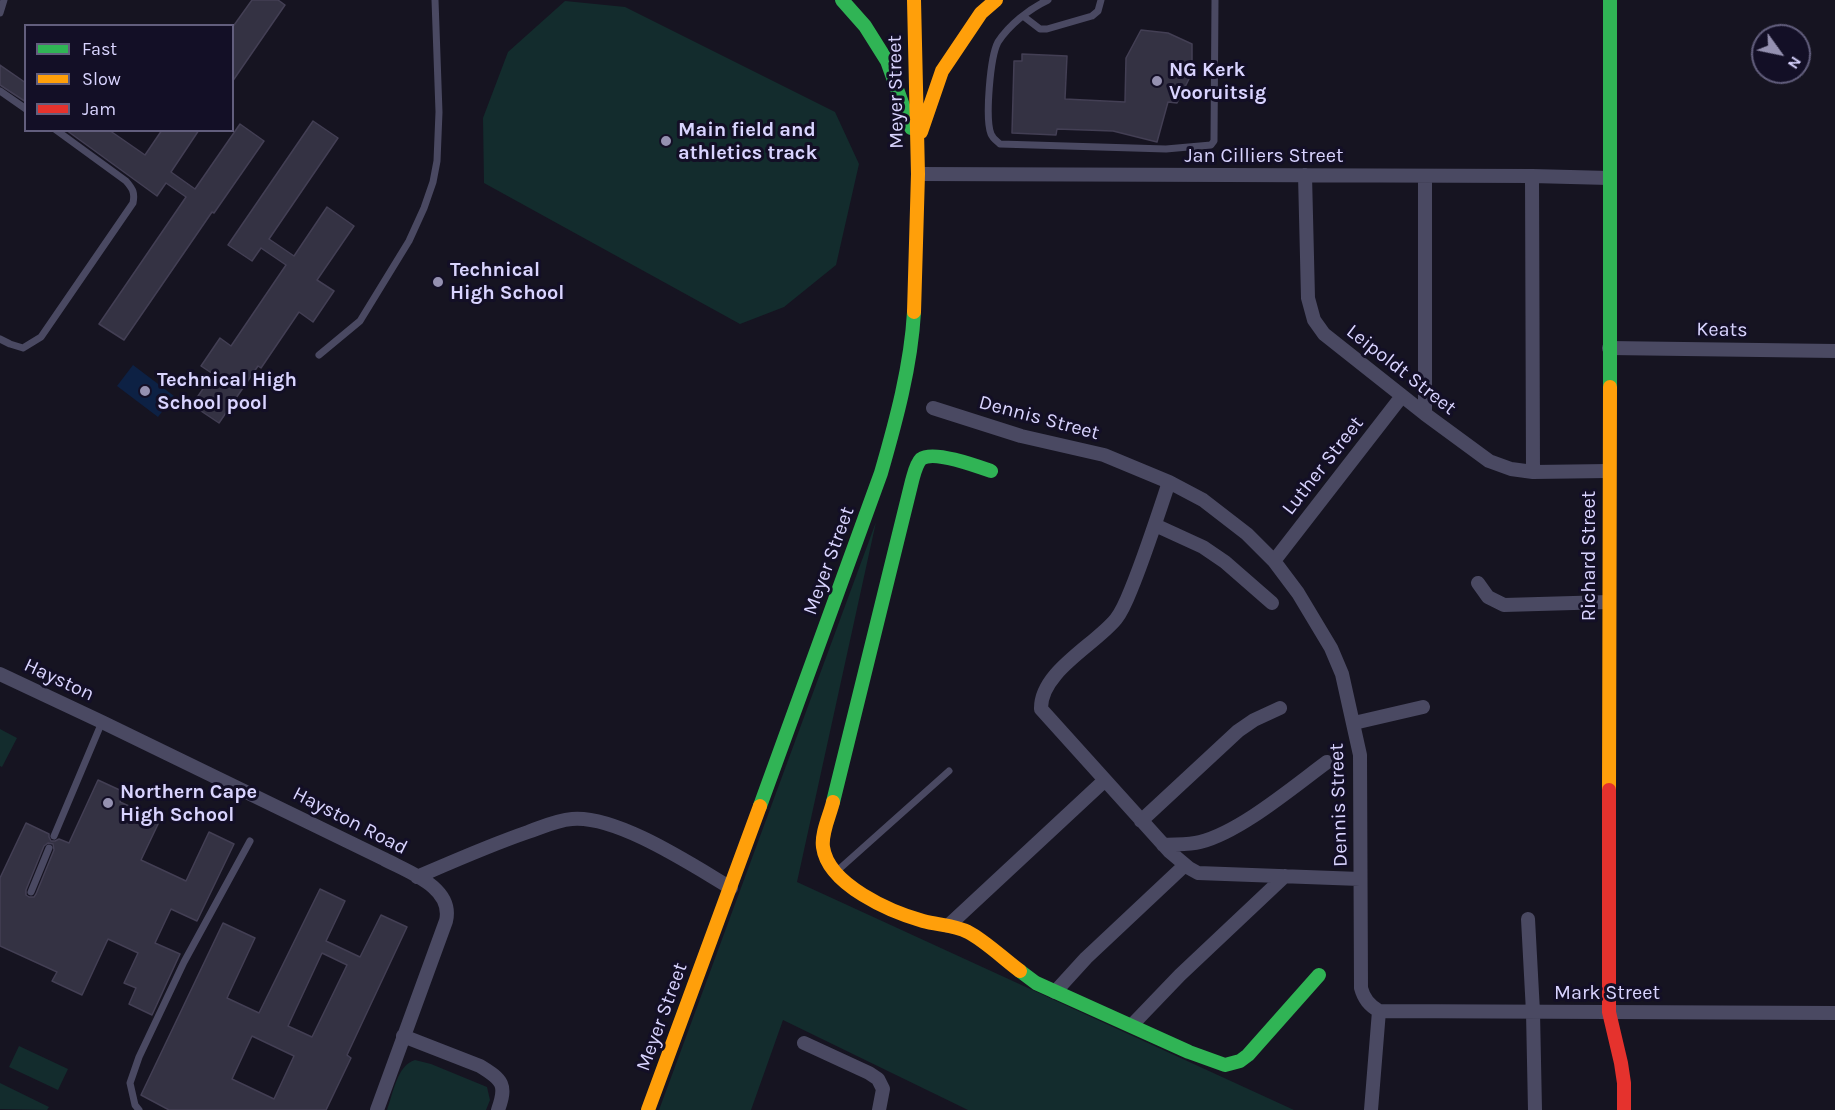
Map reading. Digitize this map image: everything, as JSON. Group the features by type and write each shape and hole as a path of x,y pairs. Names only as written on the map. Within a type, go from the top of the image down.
{"street":[{"path":"842,0 865,26 887,61 917,144"},
{"name":"Meyer Street","path":"648,1110 868,510 892,436 909,355 914,315 918,174 914,0"},
{"path":"917,144 942,70 981,14 996,0"},
{"name":"Richard Street","path":"1610,0 1609,1012 1621,1063 1624,1110"},
{"name":"Jan Cilliers Street","path":"918,174 1609,178"},
{"name":"Leipoldt Street","path":"1305,175 1308,298 1314,320 1324,334 1489,461 1511,469 1533,472 1608,471"},
{"path":"1532,176 1533,472"},
{"path":"1425,177 1425,414"},
{"name":"Keats","path":"1609,348 1835,351"},
{"name":"Luther Street","path":"1274,561 1402,396"},
{"name":"Dennis Street","path":"933,408 1021,436 1104,455 1169,482 1203,500 1247,534 1274,561 1298,593 1331,648 1342,674 1354,723 1360,755 1361,988 1371,1006 1379,1011"},
{"path":"991,471 932,456 924,457 919,461 912,481 828,822 823,847 829,864 851,886 868,897 911,917 958,927 969,932 1025,976 1055,992 1189,1052 1224,1065 1240,1061 1260,1043 1319,975"},
{"path":"1169,482 1130,593 1117,618 1051,680 1041,699 1041,709 1163,845 1185,866 1198,873 1360,879"},
{"path":"1155,525 1203,547 1233,568 1272,603"},
{"path":"1478,583 1488,597 1504,605 1608,602"},
{"name":"Hayston","path":"0,674 102,722"},
{"path":"1354,723 1423,707"},
{"path":"1141,821 1238,731 1254,720 1280,708"},
{"name":"Hayston Road","path":"102,722 384,859 441,893 447,907 447,914 377,1110"},
{"path":"1163,845 1197,843 1215,837 1273,802 1327,762"},
{"path":"948,926 1105,780"},
{"path":"417,877 479,849 549,824 572,819 605,824 637,836 673,853 731,888"},
{"path":"1055,992 1086,958 1185,866"},
{"path":"1132,1026 1180,975 1285,876"},
{"path":"1528,919 1533,1012 1534,1110"},
{"path":"1371,1110 1379,1011"},
{"name":"Mark Street","path":"1379,1011 1835,1013"},
{"path":"403,1036 490,1072 502,1086 503,1095 498,1110"},
{"path":"804,1043 878,1079 884,1089 879,1110"}],"lane":[{"path":"0,13 4,0"},
{"path":"319,355 360,321 409,241 433,182 437,161 439,112 435,0"},
{"path":"1048,0 1023,16 999,42 994,52 988,93 990,131 1000,144 1166,148 1211,145 1214,141 1215,0"},
{"path":"1023,16 1040,28 1047,29 1092,16 1098,11 1101,0"},
{"path":"0,91 24,108"},
{"path":"0,339 24,348 41,337 133,203 135,195 126,181 59,132"},
{"path":"54,836 102,722"},
{"path":"836,872 949,771"},
{"path":"139,1110 135,1105 130,1083 139,1057 184,962 250,841"},
{"path":"31,892 49,848"}],"green space":[{"name":"Main field and athletics track","path":"565,1 625,7 835,112 859,164 836,265 784,307 740,324 484,183 483,118 508,52"},
{"path":"876,522 797,882 1294,1110 968,1110 783,1020 751,1110 659,1110"},
{"path":"0,729 17,738 2,767 0,766"},
{"path":"19,1046 68,1069 58,1090 9,1067"},
{"path":"415,1060 431,1064 487,1087 490,1100 486,1110 387,1110 400,1074 409,1063"},
{"path":"0,1083 49,1107 47,1110 0,1109"}],"water":[{"name":"Technical High School pool","path":"133,365 174,396 158,417 117,386"}],"building":[{"path":"252,0 278,0 285,5 234,79 234,25"},
{"name":"NG Kerk Vooruitsig","path":"1141,30 1168,33 1192,44 1192,73 1177,103 1168,102 1157,142 1113,131 1057,129 1056,135 1012,133 1014,61 1022,61 1022,54 1067,56 1065,99 1125,102 1126,58"},
{"path":"0,65 24,82 24,101 0,85"},
{"path":"313,121 338,138 269,239 294,256 327,207 354,226 317,280 334,291 313,322 299,312 261,368 258,366 219,423 192,405 213,374 201,366 220,338 231,346 286,265 261,248 252,261 228,245"},
{"path":"240,124 264,141 124,340 99,324 186,197 166,183 157,196 69,132 112,132 145,155 161,132 198,132 171,172 195,189"},
{"path":"98,780 124,792 120,802 160,820 141,860 186,881 209,832 234,844 197,921 171,909 155,943 180,954 152,1015 129,1004 136,988 124,983 138,953 108,939 82,995 52,981 57,972 0,946 0,878 26,823 49,834 51,841 59,839 69,843","holes":["48,843 53,844 54,850 36,894 34,897 29,897 26,895 26,890 44,846"]},
{"path":"320,889 345,901 326,941 360,957 381,915 407,927 347,1055 351,1058 326,1110 169,1110 141,1095 223,923 255,938 227,998 259,1013","holes":["322,953 347,965 312,1037 288,1026","252,1036 294,1056 274,1099 232,1079"]}],"traffic: fast":[{"path":"842,0 865,26 887,61 911,128"},
{"path":"1610,0 1610,387"},
{"path":"760,806 881,473 906,373 914,312"},
{"path":"833,802 915,469 921,459 935,456 991,471"},
{"path":"1020,971 1036,983 1189,1052 1225,1065 1240,1061 1248,1055 1319,975"}],"traffic: slow":[{"path":"914,0 918,174 914,312"},
{"path":"921,132 942,71 981,13 996,0"},
{"path":"1609,790 1610,387"},
{"path":"833,802 824,830 823,847 827,861 848,885 895,911 923,921 952,926 968,932 1020,971"},
{"path":"648,1110 760,806"}],"traffic: jam":[{"path":"1609,790 1609,1012 1621,1063 1624,1110"}],"place":[{"name":"NG Kerk Vooruitsig","path":"1157,81"},
{"name":"Main field and athletics track","path":"666,141"},
{"name":"Technical High School","path":"438,282"},
{"name":"Technical High School pool","path":"145,391"},
{"name":"Northern Cape High School","path":"108,803"}]}
